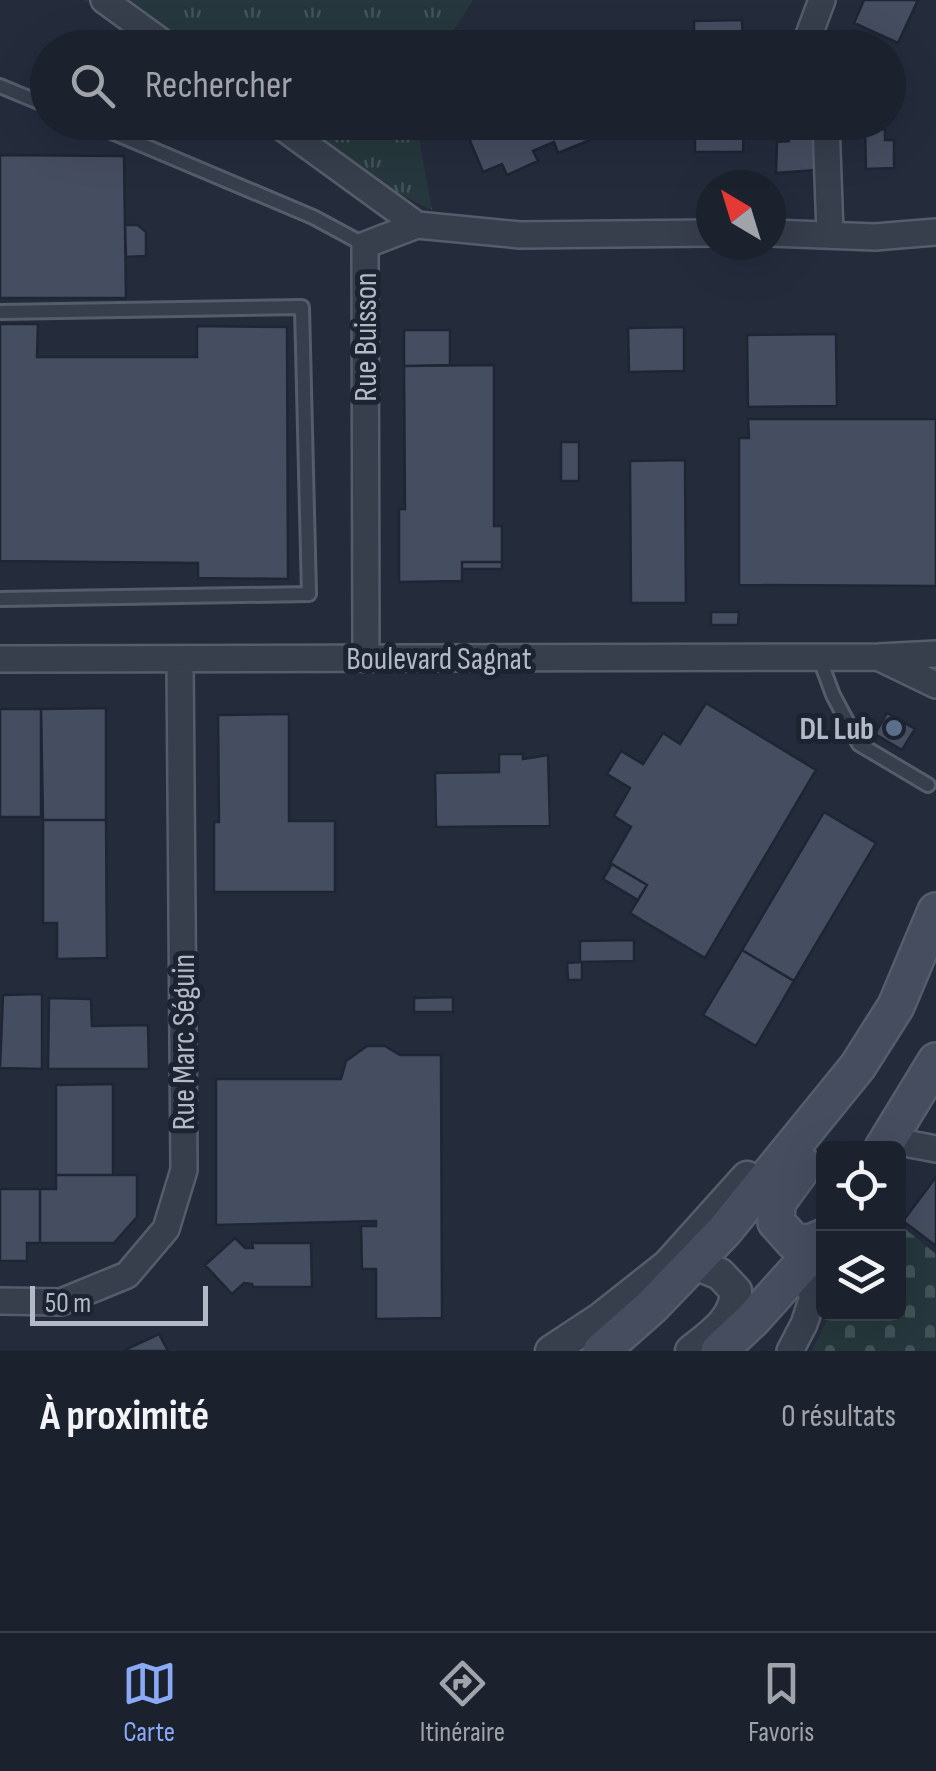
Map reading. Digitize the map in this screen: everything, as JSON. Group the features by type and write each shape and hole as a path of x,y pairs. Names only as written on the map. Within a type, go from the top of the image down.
{"main road":[{"path":"816,1240 794,1242 776,1222 777,1203 872,1074 898,999 936,911"},
{"path":"601,1351 681,1264 724,1232 858,1066 936,937"},
{"path":"888,1141 936,1061"},
{"path":"889,1141 936,1086"},
{"path":"719,1351 816,1248"}],"street":[{"path":"104,0 145,30"},
{"path":"811,30 822,0"},
{"path":"300,140 417,225"},
{"path":"827,140 830,232"},
{"name":"Rue Buisson","path":"366,659 365,245 417,225 520,235 696,233"},
{"path":"786,233 875,237 936,232"},
{"name":"Boulevard Sagnat","path":"0,658 936,654"},
{"path":"878,657 936,684"},
{"name":"Rue Marc Séguin","path":"0,1301 62,1302 127,1275 166,1229 184,1170 180,659"},
{"path":"906,1146 936,1149"},
{"path":"551,1351 681,1264 720,1274 736,1291 736,1305 728,1319 691,1351"},
{"path":"790,1351 813,1297 800,1268"}],"lane":[{"path":"0,86 30,98"},
{"path":"131,140 313,217 365,245"},
{"path":"0,312 302,308 310,594 0,600"},
{"path":"819,657 858,744 928,785"}],"green space":[{"path":"84,0 473,0 454,30 132,30"},
{"path":"305,140 419,140 432,210 361,175"},
{"path":"906,1230 936,1254 936,1351 812,1351 827,1321 906,1321"}],"building":[{"path":"864,0 918,0 904,30 869,30 854,23"},
{"path":"742,20 742,30 694,30 694,21"},
{"path":"470,140 590,140 558,153 554,142 533,151 538,161 507,175 502,164 483,172"},
{"path":"695,140 743,140 743,152 695,152"},
{"path":"814,140 816,170 776,170 777,142"},
{"path":"865,140 894,140 894,168 866,169"},
{"path":"0,155 124,156 126,298 0,298"},
{"path":"125,225 138,225 146,232 146,256 126,257"},
{"path":"0,324 38,324 37,357 197,357 197,326 287,327 288,579 198,578 198,563 0,561"},
{"path":"684,327 684,371 629,372 628,328"},
{"path":"404,330 450,330 450,365 404,366"},
{"path":"836,334 837,406 748,407 747,335"},
{"path":"494,365 494,526 502,526 502,562 462,562 462,581 399,582 399,509 405,509 404,366"},
{"path":"748,419 936,419 936,586 739,585 739,438 749,438"},
{"path":"561,442 579,442 579,481 561,481"},
{"path":"685,460 686,603 631,603 630,461"},
{"path":"462,562 502,562 502,569 462,569"},
{"path":"711,612 739,612 738,625 711,625"},
{"path":"706,703 816,770 705,958 630,913 647,885 610,863 631,827 614,816 630,788 607,774 621,751 643,764 663,733 680,744"},
{"path":"106,708 106,820 43,820 41,709"},
{"path":"0,709 41,709 41,817 0,817"},
{"path":"887,713 915,729 902,750 875,734"},
{"path":"289,714 289,821 335,821 335,892 214,892 214,822 219,822 218,715"},
{"path":"499,754 523,754 523,759 548,755 550,826 436,827 435,773 499,772"},
{"path":"824,812 876,843 794,981 742,950"},
{"path":"43,820 106,820 107,958 57,959 57,923 43,923"},
{"path":"612,864 647,885 638,900 603,879"},
{"path":"634,940 634,961 580,962 580,941"},
{"path":"742,950 794,981 756,1046 703,1015"},
{"path":"582,962 582,980 568,980 567,963"},
{"path":"42,994 42,1069 0,1068 3,995"},
{"path":"453,997 453,1012 414,1012 414,998"},
{"path":"49,998 91,999 92,1026 148,1025 149,1069 48,1069"},
{"path":"367,1046 385,1046 400,1055 441,1055 442,1318 376,1319 376,1269 362,1269 361,1226 376,1226 376,1221 216,1225 216,1079 341,1079 346,1061"},
{"path":"113,1084 113,1175 56,1175 56,1085"},
{"path":"56,1175 137,1175 137,1217 114,1243 40,1243 40,1189 56,1189"},
{"path":"936,1177 936,1246 906,1223 906,1217"},
{"path":"0,1189 40,1189 40,1243 27,1243 27,1261 0,1261"},
{"path":"235,1238 245,1248 253,1248 252,1243 311,1243 312,1287 253,1287 244,1283 232,1294 205,1265"},
{"path":"159,1334 168,1351 123,1351"}],"place":[{"name":"DL Lub","path":"894,728"}]}
